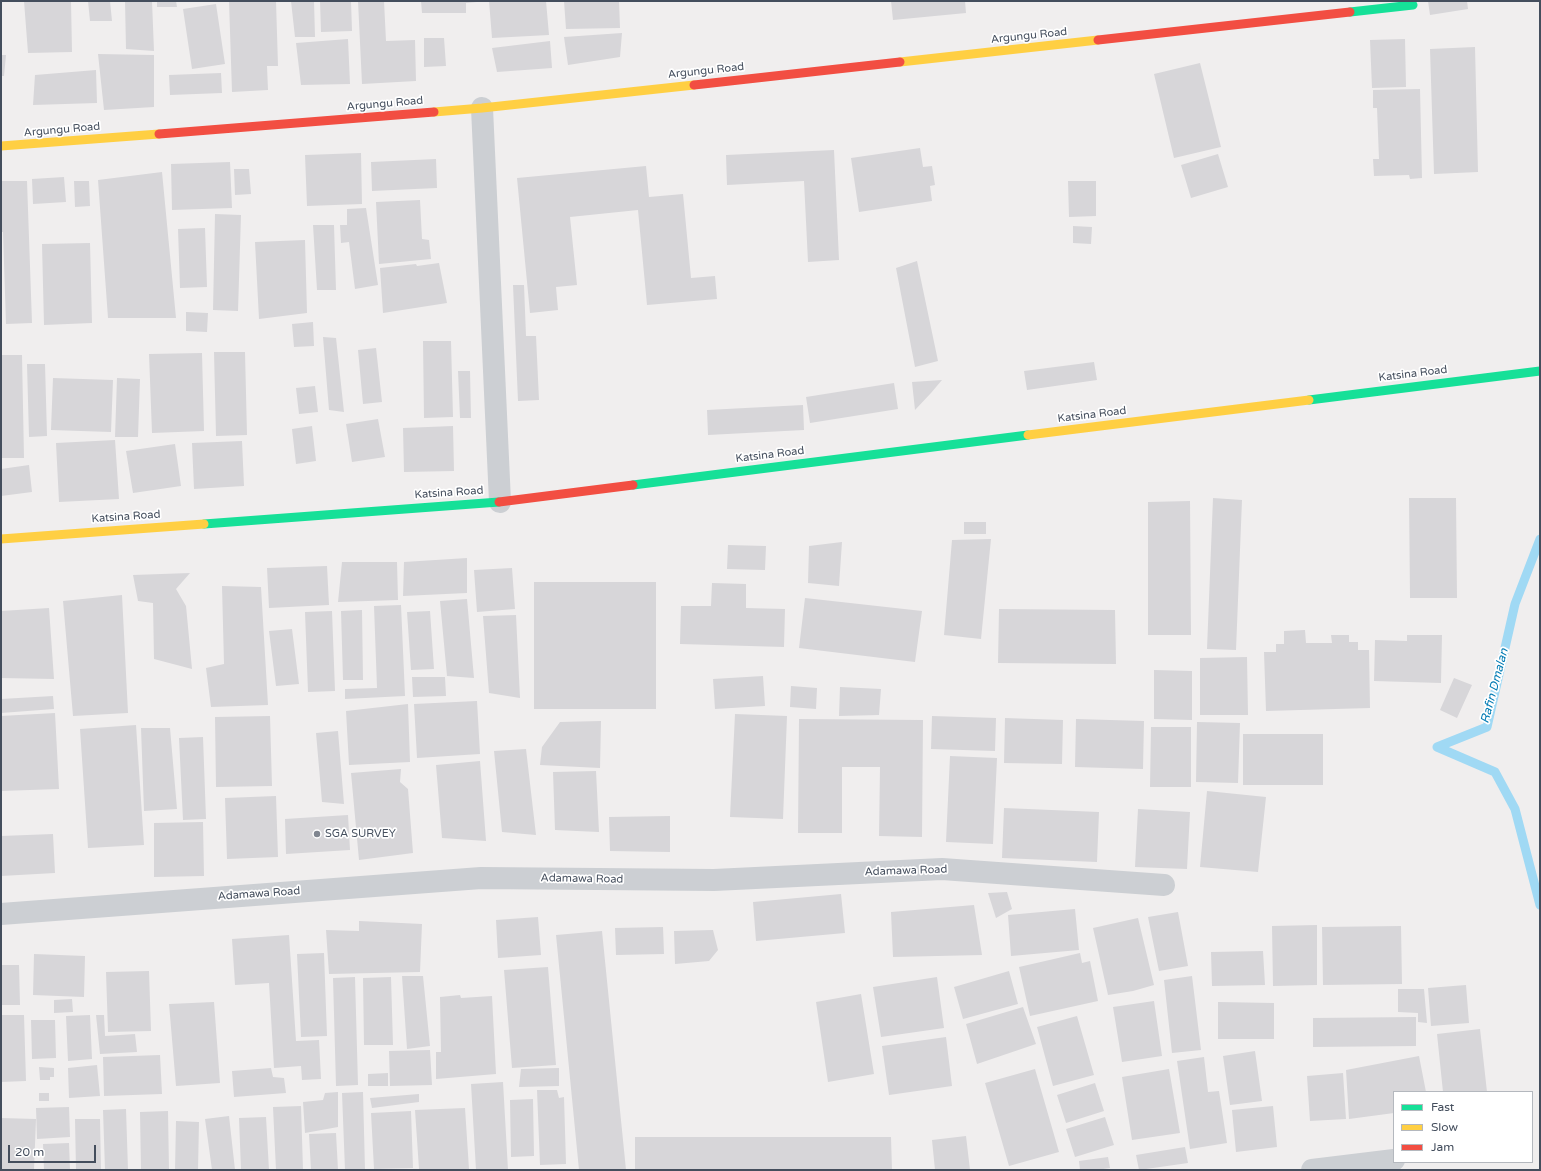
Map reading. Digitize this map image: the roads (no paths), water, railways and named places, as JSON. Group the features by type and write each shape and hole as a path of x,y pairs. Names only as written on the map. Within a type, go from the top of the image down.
{"street":[{"name":"Argungu Road","path":"1,146 482,108 1413,5"},
{"path":"482,108 500,502"},
{"name":"Katsina Road","path":"1,539 500,502 1505,374 1540,371"},
{"name":"Adamawa Road","path":"1,914 481,878 714,880 942,868 1164,886"},
{"path":"1312,1170 1393,1160"}],"waterway":[{"name":"Rafin Dmalan","path":"1540,539 1515,604 1487,727 1437,747 1495,772 1515,809 1540,905"}],"place":[{"name":"SGA SURVEY","path":"317,834"}]}
